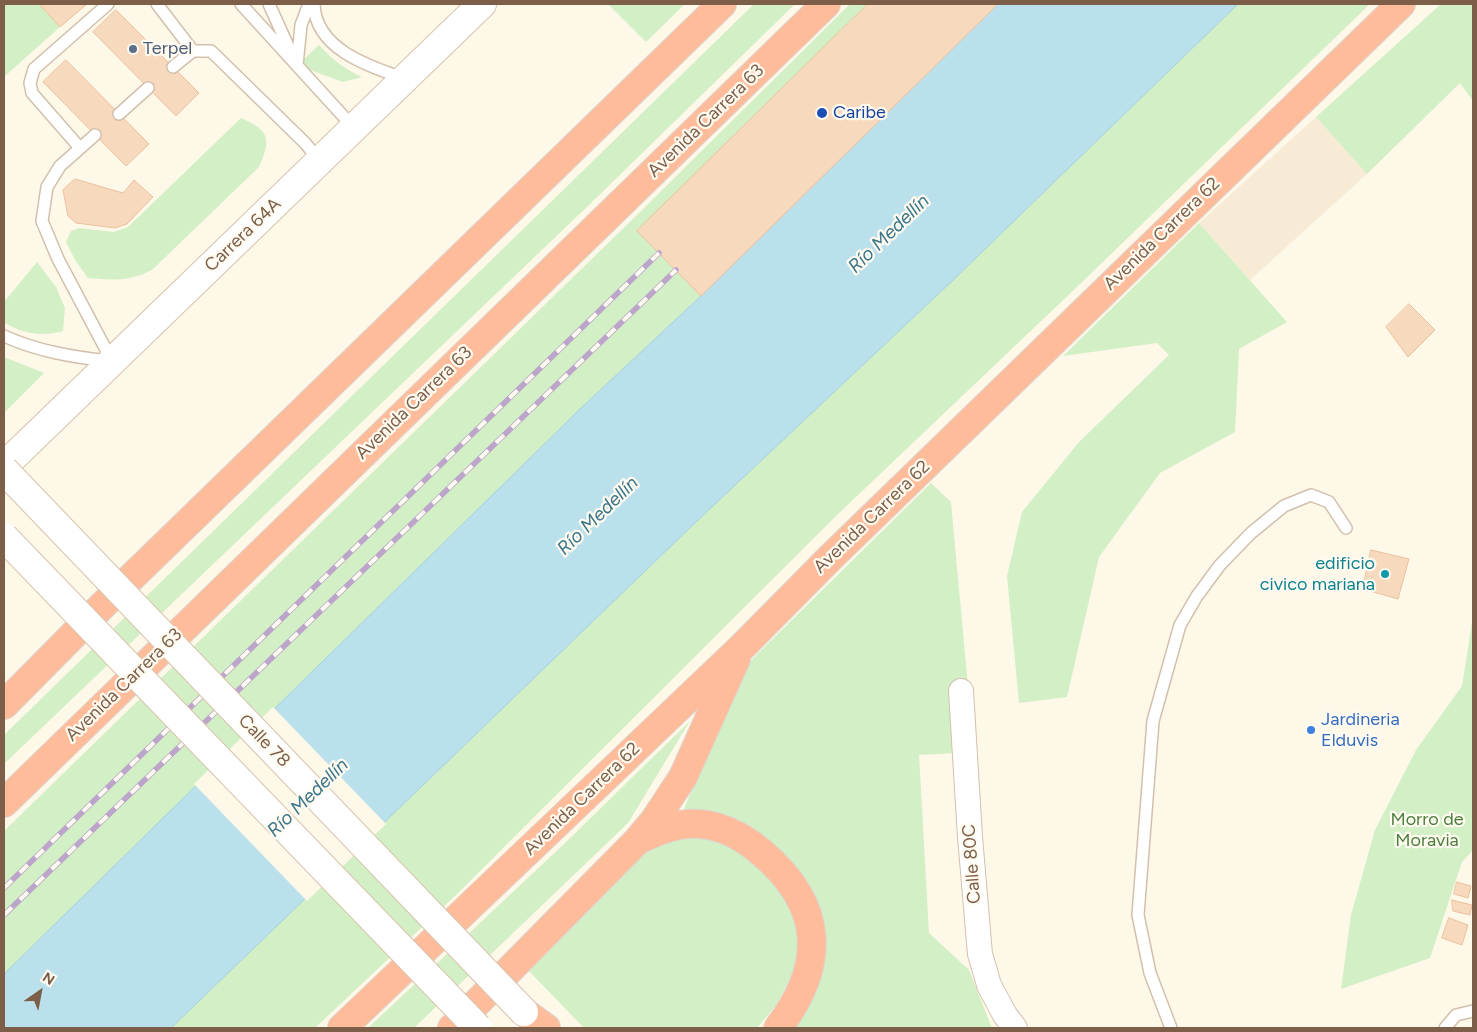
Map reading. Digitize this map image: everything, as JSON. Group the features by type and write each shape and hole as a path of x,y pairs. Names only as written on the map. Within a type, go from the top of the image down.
{"highway":[{"path":"4,705 102,606 722,4"},
{"name":"Avenida Carrera 63","path":"4,803 826,4"},
{"name":"Avenida Carrera 62","path":"342,1028 742,647 844,544 1401,4"},
{"path":"452,1028 638,840 654,820 683,776 742,647"},
{"path":"638,840 664,829 687,824 702,824 723,829 740,836 756,847 775,863 790,880 801,898 809,921 812,942 811,962 802,989 790,1013 778,1028"},
{"path":"531,1020 546,1028"}],"main road":[{"name":"Carrera 64A","path":"4,466 482,4"},
{"name":"Calle 78","path":"4,470 531,1020"},
{"path":"4,537 478,1028"}],"street":[{"name":"Calle 80C","path":"961,691 980,954 989,985 1005,1015 1015,1028"}],"lane":[{"path":"80,148 32,93 30,83 34,69 108,4"},
{"path":"157,4 193,51"},
{"path":"241,4 354,128"},
{"path":"269,4 297,66"},
{"path":"297,66 301,25 310,4"},
{"path":"314,4 314,16 323,34 335,45 354,59 404,79"},
{"path":"173,67 193,51 211,51 305,143 320,161"},
{"path":"119,114 148,88"},
{"path":"95,135 60,166 47,187 42,221 58,259 112,361"},
{"path":"4,336 36,349 78,358 112,361"},
{"path":"1171,1028 1150,973 1138,915 1152,721 1180,624 1197,596 1220,565 1251,533 1284,506 1311,495 1329,502 1346,528"},
{"path":"1445,1028 1456,1015 1473,1011"}],"shaded area":[{"path":"1316,117 1367,174 1250,280 1199,223"}],"green space":[{"path":"4,4 43,4 41,6 60,27 4,77"},
{"path":"608,4 685,4 646,42"},
{"path":"754,4 795,4 589,205 4,764 4,735"},
{"path":"850,4 868,4 637,231 701,296 580,409 4,974 4,831 637,215"},
{"path":"1238,4 1370,4 836,516 456,895 315,1028 171,1028 697,521 950,283"},
{"path":"1441,4 1473,4 1473,101 1460,83 1367,174 1316,117"},
{"path":"319,45 339,63 362,77 343,82 310,70 302,61"},
{"path":"241,118 257,127 265,136 266,149 259,167 152,270 135,277 121,279 88,278 75,260 66,242 71,231 79,228 114,232 128,227"},
{"path":"1199,223 1287,322 1239,349 1235,432 1160,473 1099,557 1067,697 1019,703 1007,576 1022,512 1079,442 1169,355 1157,343 1063,356"},
{"path":"37,262 56,287 65,308 63,331 48,334 25,332 4,322 4,302"},
{"path":"4,357 44,373 4,413"},
{"path":"931,483 951,502 974,752 919,755 929,933 969,970 992,1028 793,1028 815,908 683,811 742,669"},
{"name":"Morro de Moravia","path":"1473,616 1473,850 1462,862 1430,958 1341,989 1351,915 1375,830 1416,750 1462,686"},
{"path":"690,721 628,823 414,1028 368,1028 564,844"},
{"path":"682,833 736,845 787,896 801,930 797,965 777,1004 757,1028 584,1028 527,969 646,845"}],"water":[{"name":"Río Medellín","path":"998,4 1238,4 950,283 697,521 171,1028 4,1028 4,974 580,409 701,296"}],"pier":[{"path":"273,707 386,824 307,901 194,784"}],"building":[{"path":"43,4 87,4 60,27 41,6"},
{"name":"Caribe","path":"868,4 998,4 701,296 637,231"},
{"name":"Terpel","path":"116,10 199,93 176,116 93,32"},
{"path":"66,60 149,144 126,166 43,82"},
{"path":"75,179 123,193 134,180 153,197 127,224 115,228 76,223 68,216 63,190"},
{"path":"1409,304 1435,330 1408,357 1386,327"},
{"name":"edificio civico mariana","path":"1371,550 1409,559 1398,599 1363,589"},
{"path":"1457,882 1471,886 1468,898 1454,894"},
{"path":"1452,900 1472,905 1470,915 1453,911"},
{"path":"1449,918 1468,925 1462,945 1442,938"}],"railway":[{"path":"4,888 659,253"},
{"path":"4,915 676,270"}],"place":[{"name":"Terpel","path":"133,49"},
{"name":"Caribe","path":"822,113"},
{"name":"edificio civico mariana","path":"1385,574"},
{"name":"Jardineria Elduvis","path":"1311,730"}]}
